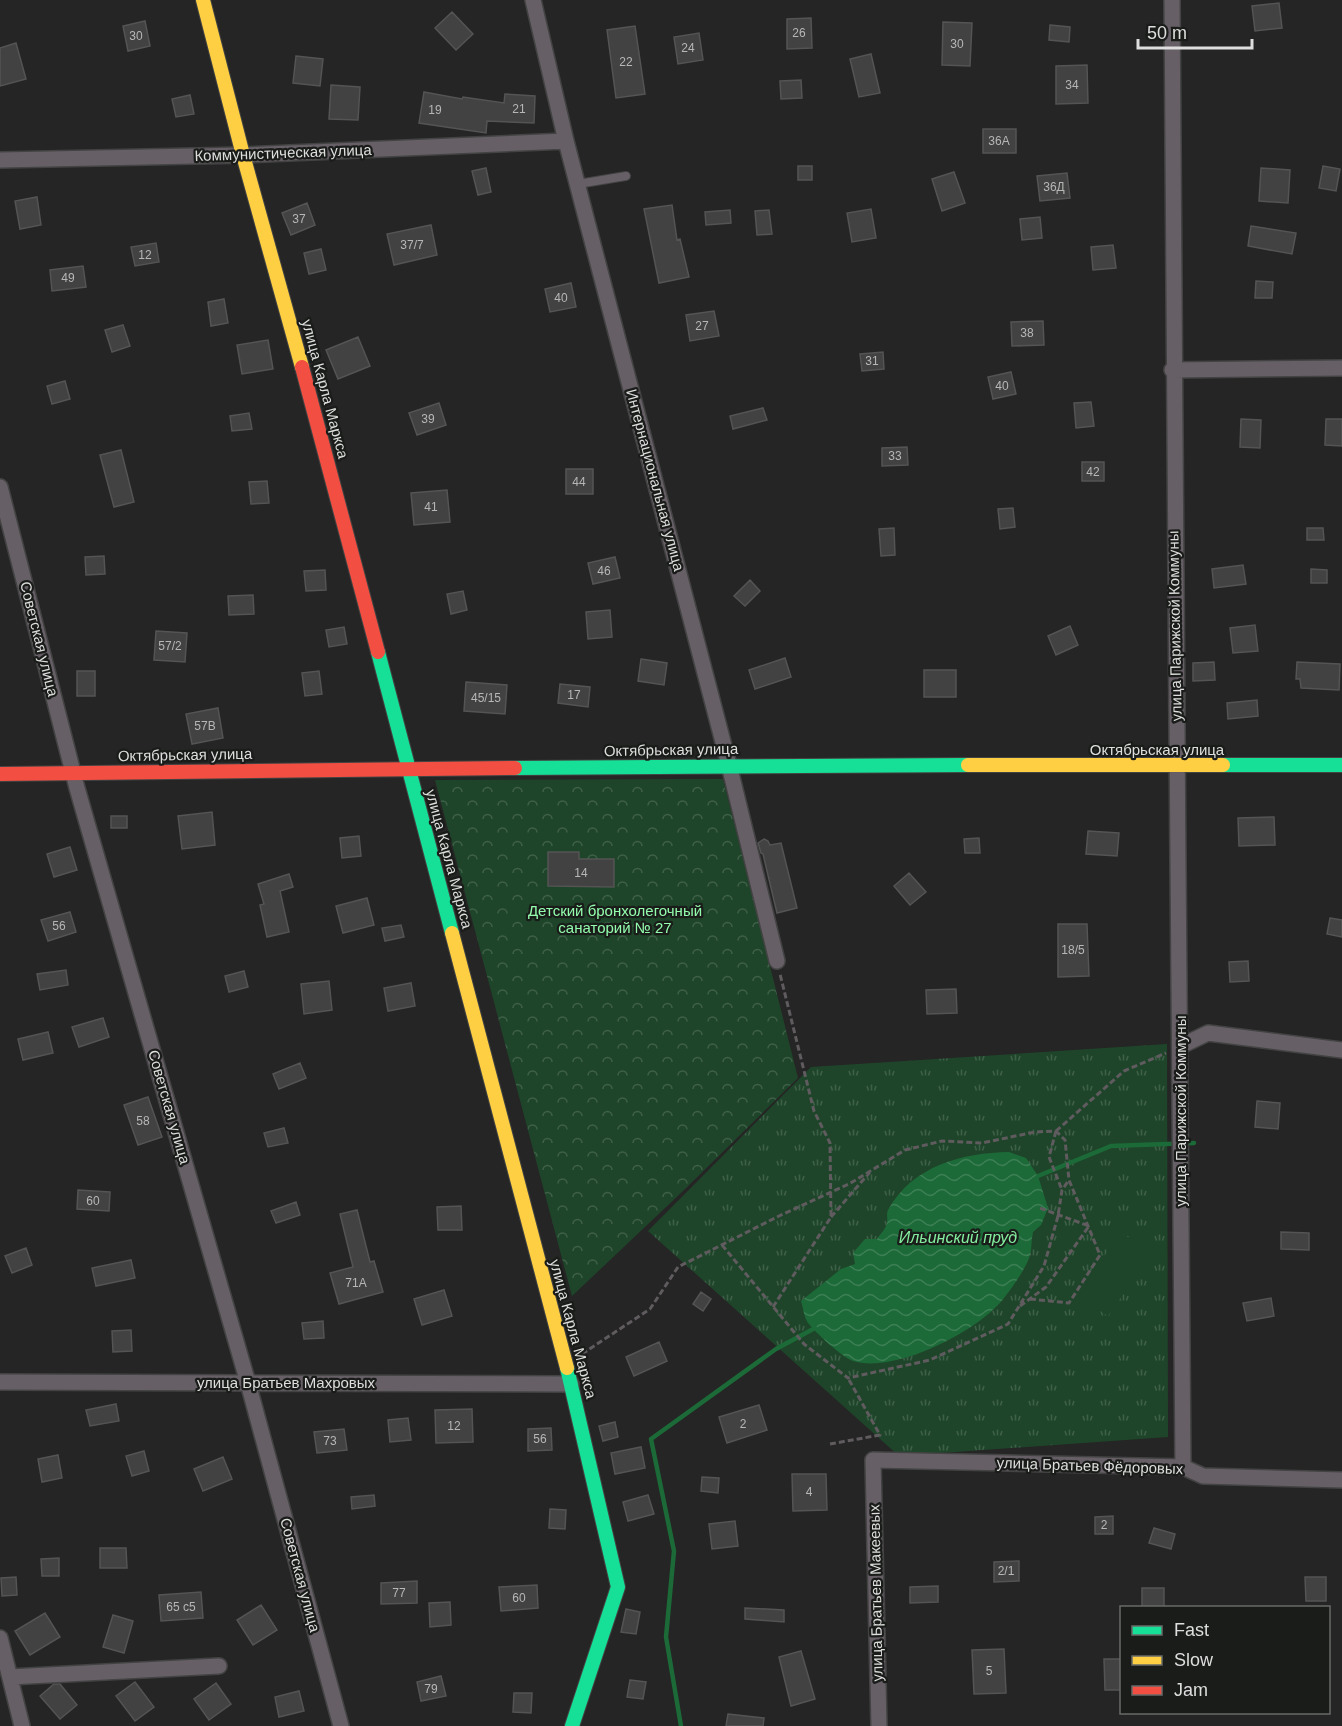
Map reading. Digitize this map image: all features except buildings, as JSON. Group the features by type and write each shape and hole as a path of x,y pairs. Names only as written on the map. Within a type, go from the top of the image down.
{"street":[{"name":"улица Карла Маркса","path":"203,0 328,463 571,1384 618,1587 572,1726"},
{"name":"Интернациональная улица","path":"533,0 566,141 729,765 777,961"},
{"name":"улица Парижской Коммуны","path":"1172,0 1172,370 1181,1046 1183,1467"},
{"name":"Коммунистическая улица","path":"0,160 243,155 566,141"},
{"path":"1172,370 1342,368"},
{"name":"Советская улица","path":"0,487 73,773 248,1383 340,1726"},
{"name":"Октябрьская улица","path":"0,774 729,765 1177,767 1342,765"},
{"path":"1181,1046 1208,1033 1342,1050"},
{"name":"улица Братьев Махровых","path":"0,1382 571,1384"},
{"name":"улица Братьев Фёдоровых","path":"873,1460 1183,1467 1203,1476 1342,1480"},
{"name":"улица Братьев Макеевых","path":"873,1460 879,1726"},
{"path":"0,1638 22,1726"},
{"path":"10,1677 219,1666"}],"lane":[{"path":"578,184 626,176"}],"path":[{"path":"777,961 814,1111 830,1143 831,1218"},
{"path":"1062,1190 1049,1157 1056,1131 1124,1071 1181,1046"},
{"path":"571,1384 582,1353 650,1309 678,1267 849,1184 905,1150 942,1141 982,1143 1035,1132 1056,1131 1065,1140 1069,1180 1100,1255 1069,1303 1030,1299"},
{"path":"772,1307 831,1218 873,1168"},
{"path":"848,1378 930,1360 1008,1324 1044,1266 1058,1216 1062,1190 1069,1180"},
{"path":"1037,1207 1089,1226"},
{"path":"1018,1307 1046,1287 1089,1226"},
{"path":"722,1245 804,1344 848,1378 880,1435 830,1444"}],"green space":[{"name":"Детский бронхолегочный санаторий № 27","path":"723,779 798,1078 572,1296 435,780"},
{"path":"1167,1044 1168,1437 899,1456 648,1231 811,1067"},
{"path":"1120,1232 1152,1252 1108,1316 1078,1297"}],"water":[{"name":"Ильинский пруд","path":"1009,1152 1026,1158 1038,1176 1048,1208 1041,1225 1033,1232 1031,1252 1026,1265 1007,1294 992,1311 976,1324 935,1347 891,1361 871,1363 848,1359 811,1327 801,1301 841,1269 855,1264 853,1253 865,1239 877,1239 886,1225 888,1210 911,1182 941,1164 957,1159"}],"waterway":[{"path":"1038,1176 1111,1146 1194,1143"},
{"path":"681,1726 666,1637 674,1551 651,1439 776,1349 815,1328"}],"traffic: fast":[{"path":"378,652 452,933"},
{"path":"515,768 968,765"},
{"path":"1223,765 1342,765"},
{"path":"567,1368 618,1587 572,1726"}],"traffic: slow":[{"path":"203,0 302,367"},
{"path":"968,765 1223,765"},
{"path":"452,933 567,1368"}],"traffic: jam":[{"path":"302,367 378,652"},
{"path":"0,774 515,768"}]}
